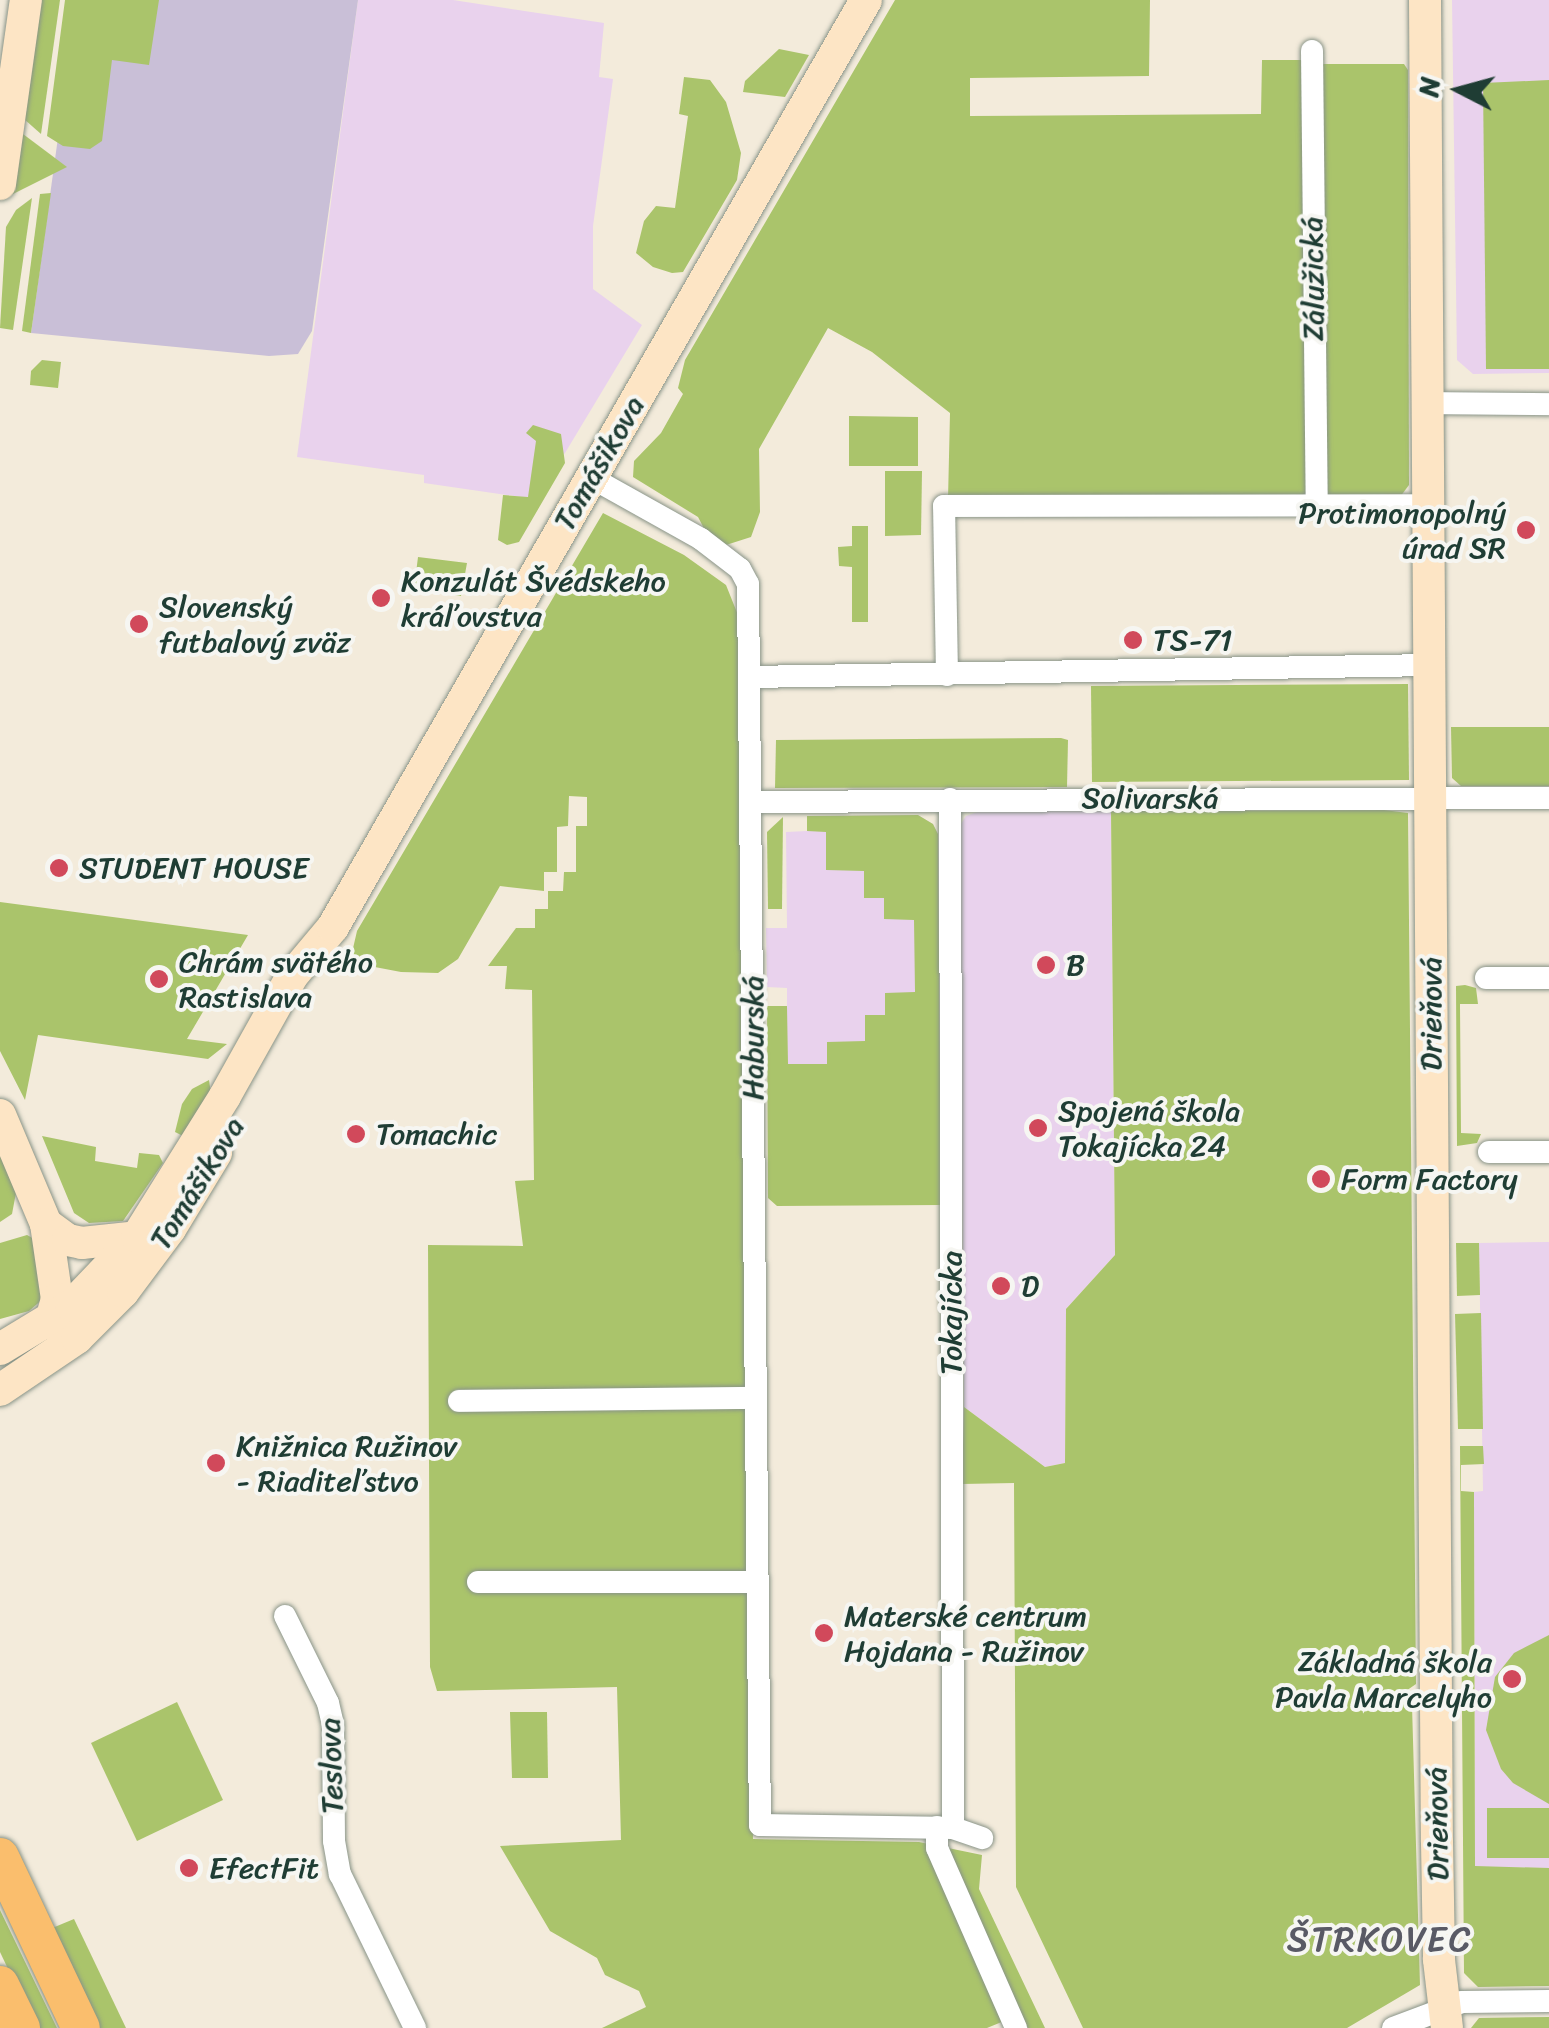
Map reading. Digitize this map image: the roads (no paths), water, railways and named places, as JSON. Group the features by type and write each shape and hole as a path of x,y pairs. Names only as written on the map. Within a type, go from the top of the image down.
{"main road":[{"path":"0,184 26,0"},
{"name":"Tomášikova","path":"0,1349 50,1322 108,1272 136,1238 225,1096 292,976 333,927 866,0"},
{"name":"Drieňová","path":"1425,0 1437,1842 1445,2016"},
{"name":"Tomášikova","path":"0,1390 77,1338 147,1262 244,1107 325,959 333,927"},
{"path":"0,1116 46,1224 57,1299 50,1322"},
{"path":"46,1224 68,1240 82,1243 136,1238"},
{"path":"0,1857 80,2028"},
{"path":"0,1984 21,2028"}],"street":[{"name":"Zálužická","path":"1312,52 1317,506"},
{"path":"1428,403 1549,404"},
{"name":"Haburská","path":"592,478 700,539 740,569 748,584 760,1825 945,1828 982,1838"},
{"path":"947,676 944,506 1428,505"},
{"path":"750,677 1430,665"},
{"name":"Solivarská","path":"751,802 1549,798"},
{"name":"Tokajícka","path":"950,799 945,1828 937,1848 1016,2028"},
{"path":"1486,978 1549,978"},
{"path":"1489,1152 1549,1152"},
{"path":"459,1401 754,1398"},
{"path":"478,1582 756,1582"},
{"name":"Teslova","path":"285,1616 328,1703 333,1724 334,1841 340,1874 415,2028"},
{"path":"1393,2028 1549,2001"}],"place":[{"name":"Protimonopolný úrad SR","path":"1526,530"},
{"name":"Konzulát Švédskeho kráľovstva","path":"381,598"},
{"name":"Slovenský futbalový zväz","path":"139,624"},
{"name":"TS-71","path":"1133,640"},
{"name":"STUDENT HOUSE","path":"59,868"},
{"name":"B","path":"1046,965"},
{"name":"Chrám svätého Rastislava","path":"159,979"},
{"name":"Spojená škola Tokajícka 24","path":"1038,1128"},
{"name":"Tomachic","path":"356,1134"},
{"name":"Form Factory","path":"1321,1179"},
{"name":"D","path":"1001,1286"},
{"name":"Knižnica Ružinov - Riaditeľstvo","path":"216,1463"},
{"name":"Materské centrum Hojdana - Ružinov","path":"824,1633"},
{"name":"Základná škola Pavla Marcelyho","path":"1512,1679"},
{"name":"EfectFit","path":"189,1868"}],"district":[{"name":"ŠTRKOVEC","path":"1380,1939"}]}
